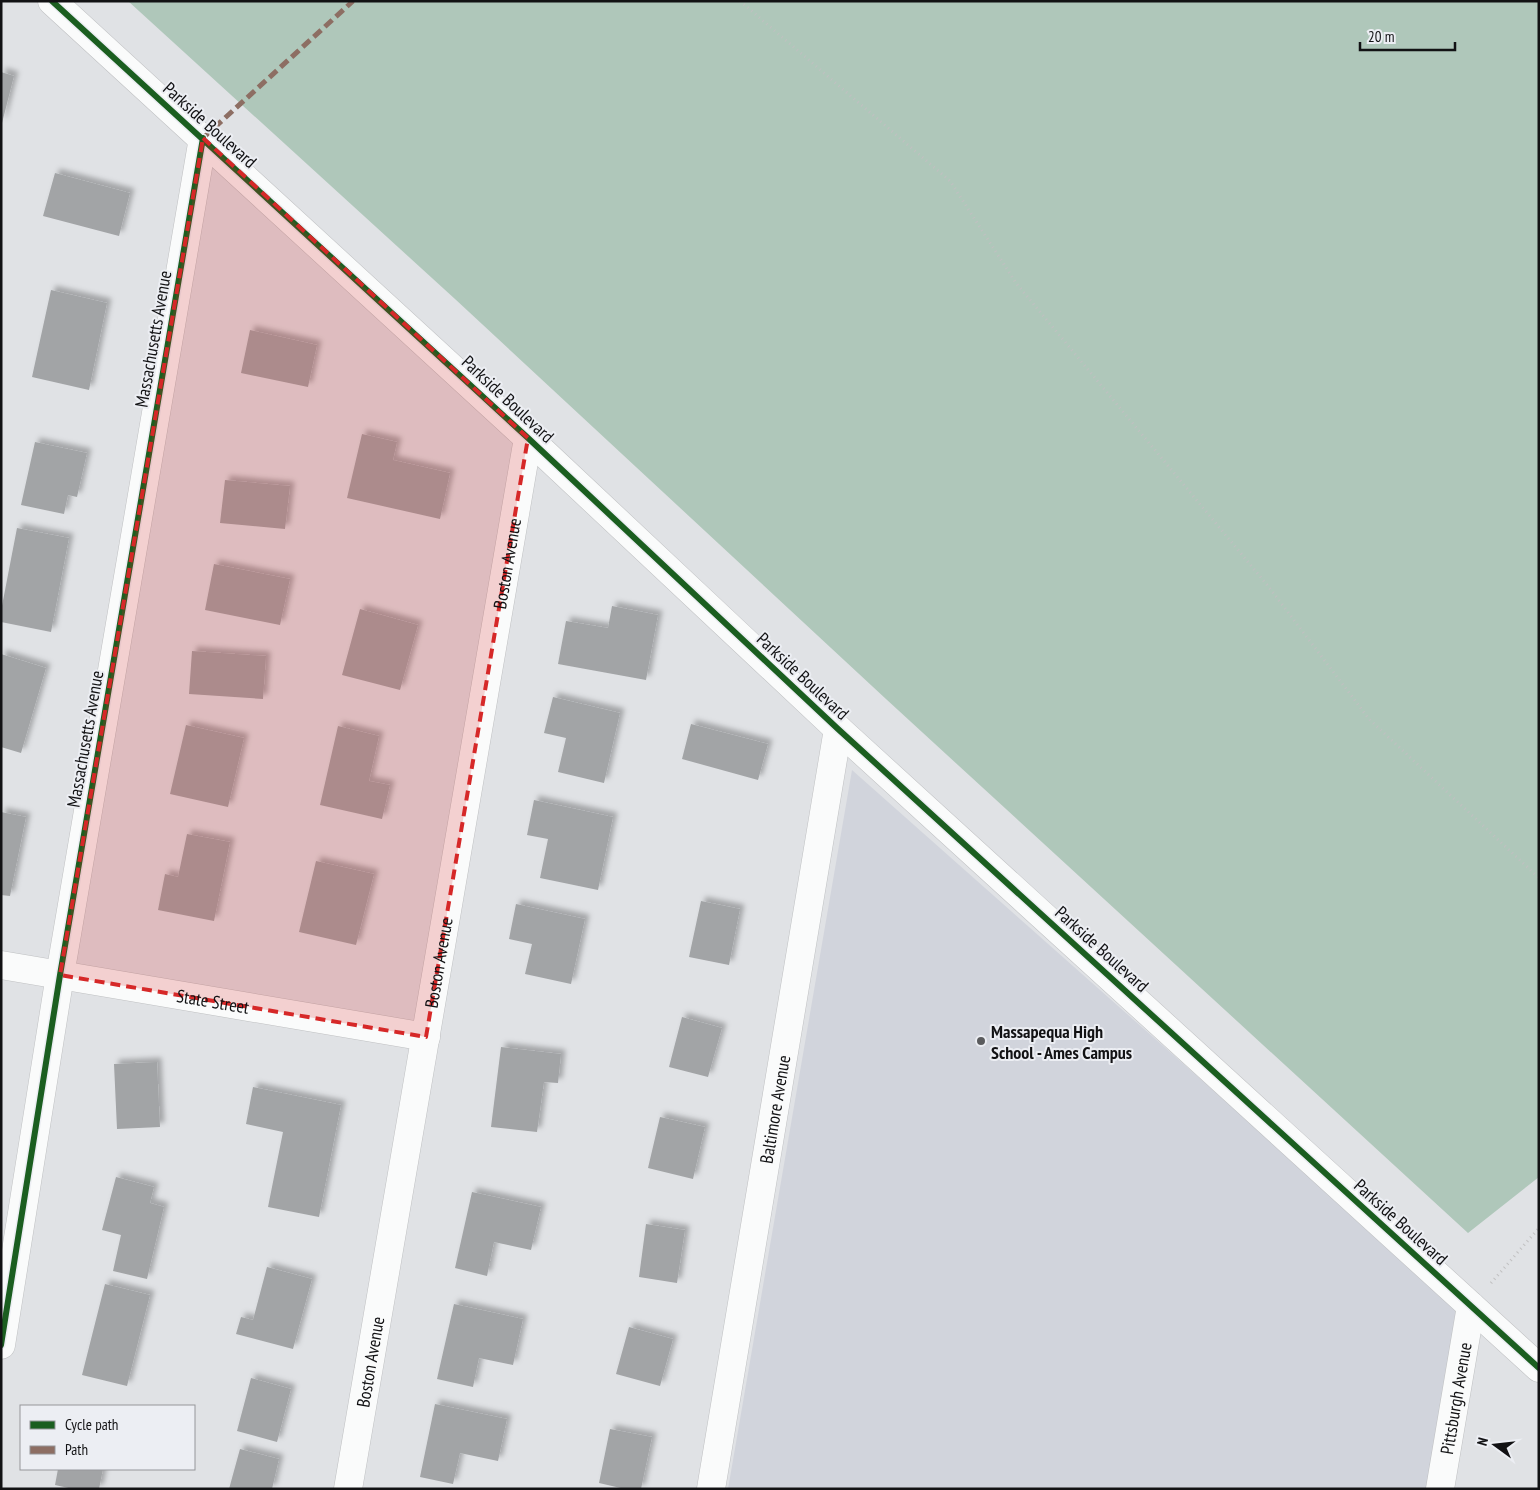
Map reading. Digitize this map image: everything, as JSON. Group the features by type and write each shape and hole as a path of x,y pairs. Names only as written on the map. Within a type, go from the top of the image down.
{"street":[{"name":"Parkside Boulevard","path":"52,1 528,438 838,729 1539,1368"},
{"name":"Massachusetts Avenue","path":"1,1345 60,975 203,138"},
{"name":"Boston Avenue","path":"348,1489 528,438"},
{"name":"Baltimore Avenue","path":"712,1489 838,729"},
{"name":"State Street","path":"1,965 426,1037"},
{"name":"Pittsburgh Avenue","path":"1440,1489 1471,1306"}],"path":[{"path":"740,1 950,181 1016,283 1268,586 1369,719 1539,878"},
{"path":"1471,1306 1539,1228"}],"highlighted area":[{"path":"203,138 528,438 426,1037 60,975"}],"shaded area":[{"name":"Massapequa High School - Ames Campus","path":"852,770 1462,1311 1432,1489 728,1489"}],"green space":[{"path":"128,1 1539,1 1539,1177 1468,1233 886,699 455,299"}],"building":[{"path":"1,72 14,76 2,123 1,123"},
{"path":"55,173 130,193 119,236 43,216"},
{"path":"51,290 107,303 89,390 32,377"},
{"path":"250,330 317,345 308,387 241,373"},
{"path":"362,434 397,442 393,460 450,473 440,519 347,498"},
{"path":"35,442 87,453 77,497 68,495 64,514 21,505"},
{"path":"225,480 290,486 285,529 220,523"},
{"path":"17,528 69,538 51,632 1,622 1,611"},
{"path":"214,564 290,579 280,625 205,610"},
{"path":"612,606 658,615 646,680 558,664 566,621 608,628"},
{"path":"360,609 418,625 400,690 342,675"},
{"path":"192,651 266,656 263,699 189,694"},
{"path":"1,654 46,668 21,753 1,747"},
{"path":"553,697 620,713 604,783 558,772 566,738 544,733"},
{"path":"691,724 768,744 758,780 682,759"},
{"path":"186,725 244,738 228,807 170,794"},
{"path":"338,726 379,736 369,781 390,785 382,819 320,805"},
{"path":"534,800 613,817 598,890 540,878 548,839 527,835"},
{"path":"1,812 26,817 10,896 1,895"},
{"path":"187,834 230,842 214,921 158,910 165,874 178,877"},
{"path":"316,861 374,874 356,945 299,932"},
{"path":"701,901 740,909 729,965 689,957"},
{"path":"516,904 585,919 571,984 525,974 532,944 509,939"},
{"path":"682,1017 722,1028 708,1077 669,1067"},
{"path":"501,1047 561,1054 558,1083 544,1082 537,1132 491,1127"},
{"path":"157,1062 160,1127 117,1129 114,1064"},
{"path":"253,1087 341,1105 319,1217 268,1207 283,1132 246,1124"},
{"path":"660,1117 705,1127 693,1179 648,1168"},
{"path":"116,1177 154,1187 150,1203 164,1207 147,1279 113,1271 121,1235 102,1230"},
{"path":"472,1192 541,1207 531,1250 494,1242 487,1276 455,1268"},
{"path":"646,1224 685,1230 677,1283 639,1277"},
{"path":"267,1267 312,1279 293,1349 236,1334 241,1317 253,1320"},
{"path":"105,1284 150,1295 127,1386 82,1375"},
{"path":"454,1304 523,1319 513,1365 479,1358 473,1387 437,1379"},
{"path":"629,1327 673,1339 660,1386 616,1374"},
{"path":"251,1378 291,1389 277,1442 237,1431"},
{"path":"435,1404 507,1419 498,1461 460,1453 453,1484 420,1477"},
{"path":"610,1429 652,1437 641,1489 625,1489 599,1483"},
{"path":"240,1449 279,1459 272,1489 229,1489"},
{"path":"58,1470 103,1470 99,1489 73,1489 55,1485"}],"marked path":[{"path":"203,138 353,1"}],"cycle path":[{"path":"52,1 528,438 838,729 1539,1368"},
{"path":"1,1345 60,975 203,138"}],"place":[{"name":"Massapequa High School - Ames Campus","path":"981,1041"}]}
